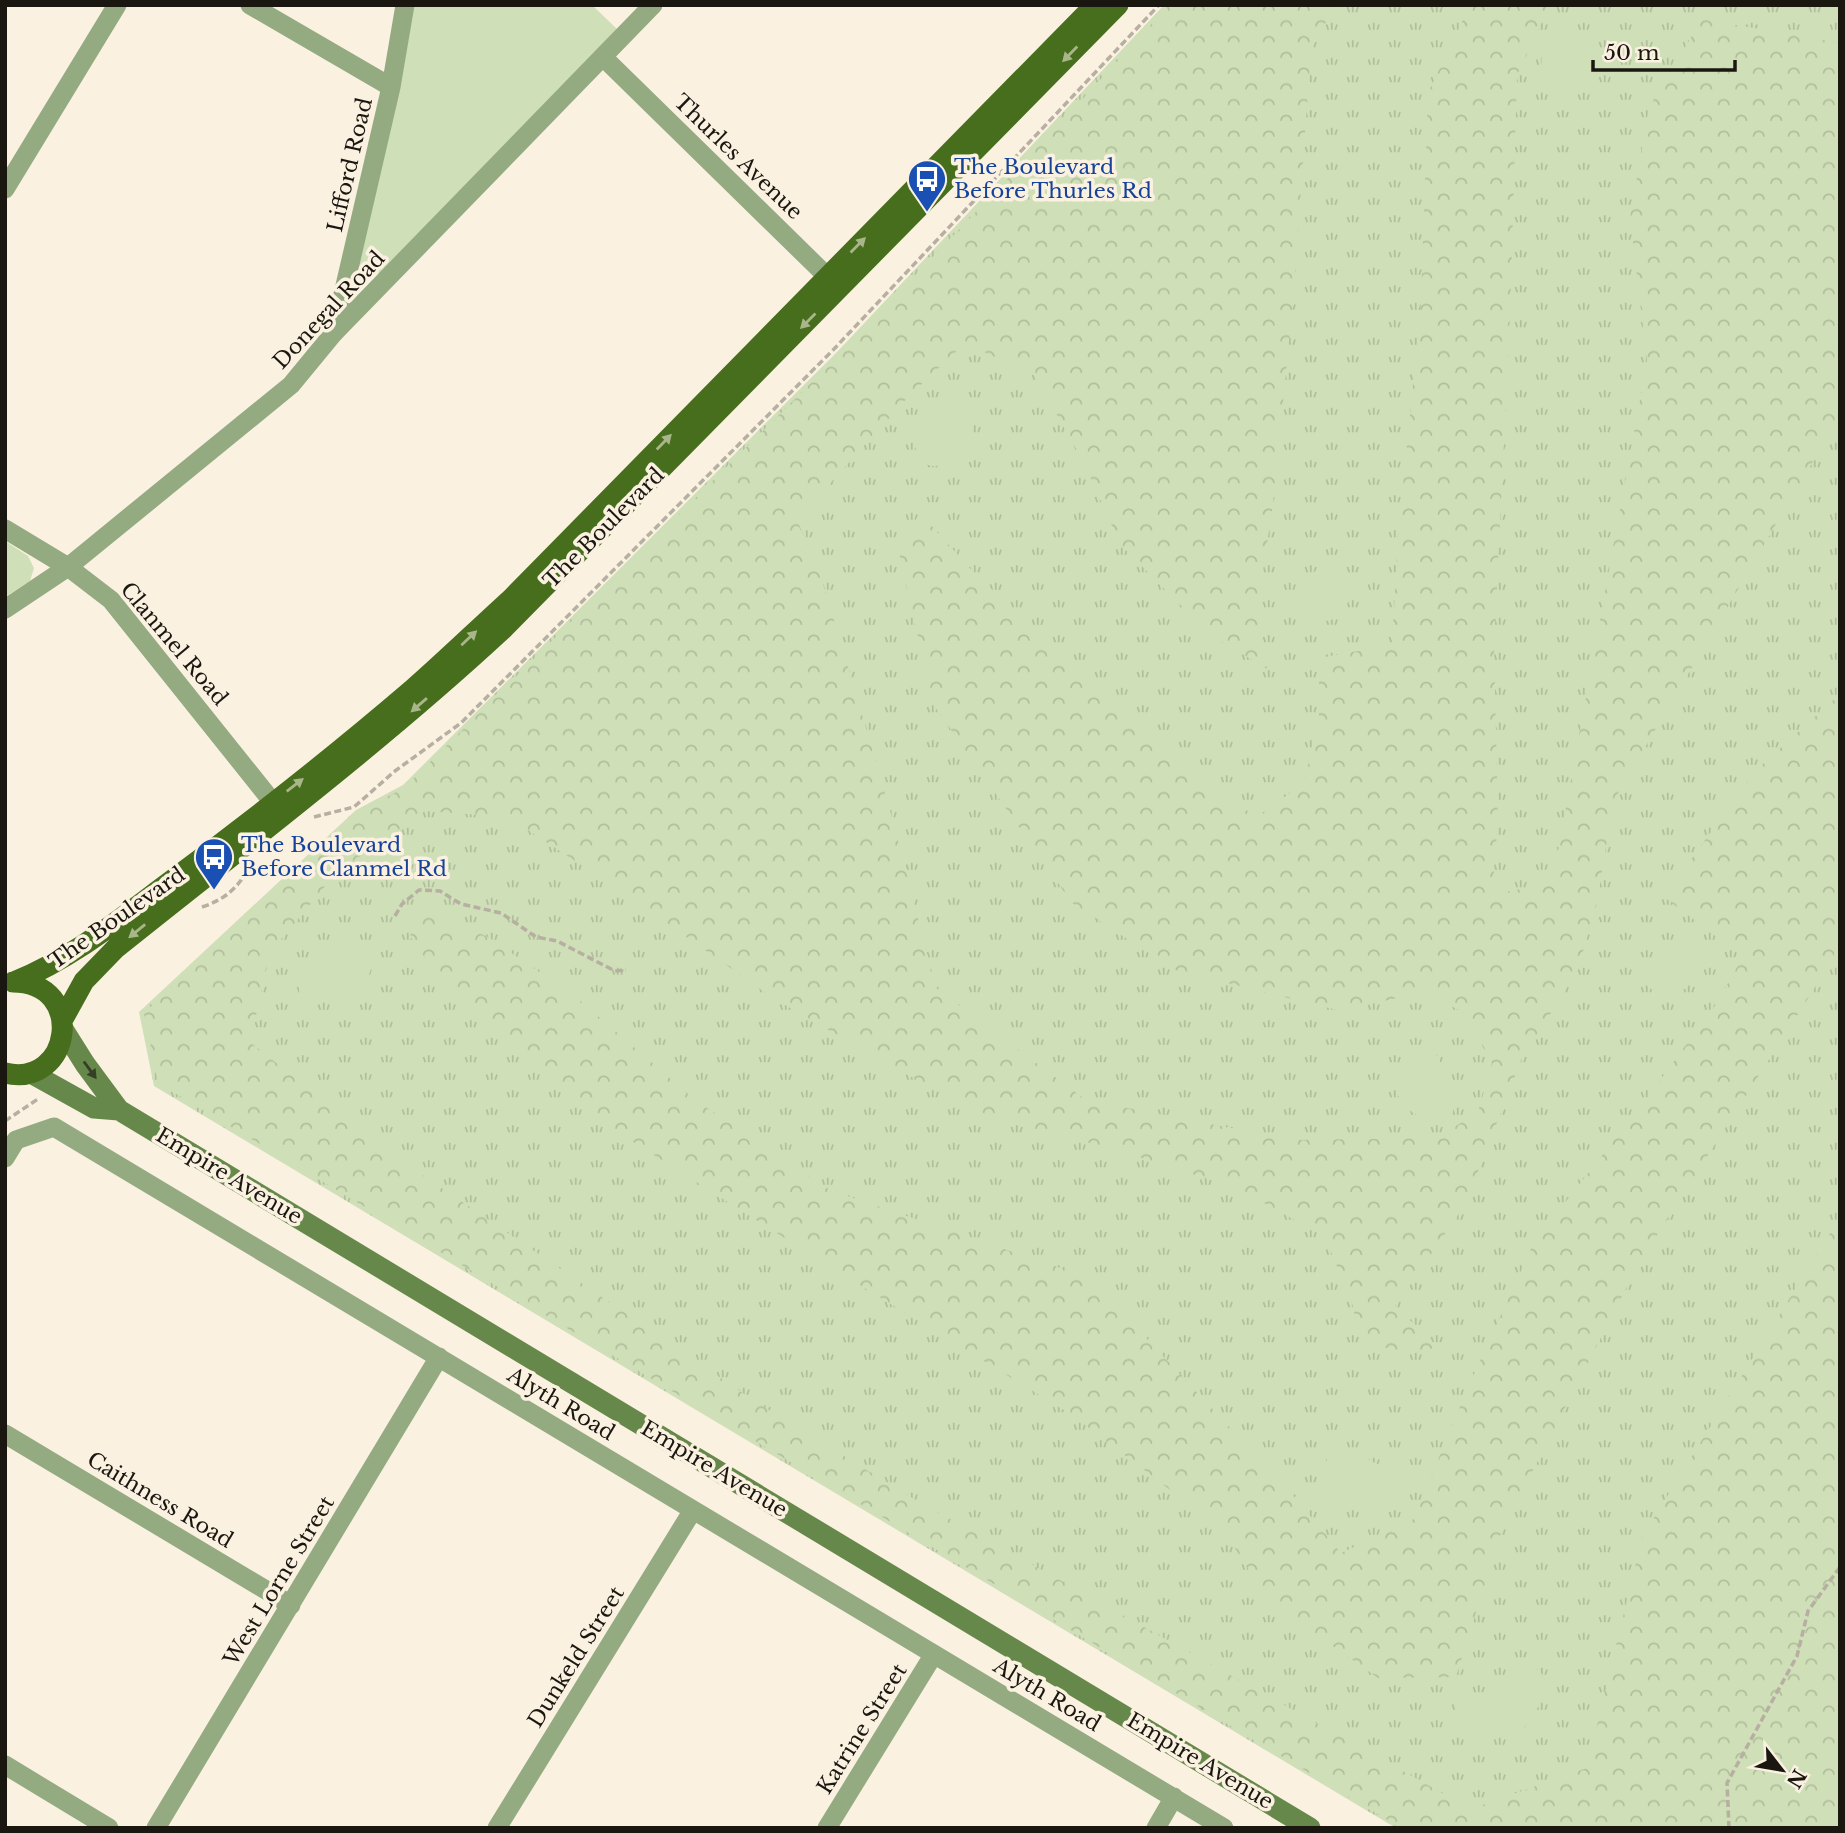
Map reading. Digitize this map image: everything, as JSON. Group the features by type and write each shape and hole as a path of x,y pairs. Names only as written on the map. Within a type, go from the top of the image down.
{"main road":[{"name":"The Boulevard","path":"834,282 1095,5"},
{"name":"The Boulevard","path":"31,1073 48,1063 56,1053 63,1024 84,981 108,955 415,688 511,598 1118,5"},
{"name":"The Boulevard","path":"10,983 57,963 278,809"},
{"path":"10,983 27,982 49,994 57,1004 63,1024"},
{"name":"Empire Avenue","path":"63,1024 85,1064 119,1110 1310,1828"},
{"path":"5,1073 31,1073"},
{"name":"Empire Avenue","path":"31,1073 94,1108 119,1110"}],"street":[{"path":"5,189 117,5"},
{"path":"250,5 391,87"},
{"name":"Lifford Road","path":"333,334 391,87 405,5"},
{"name":"Donegal Road","path":"5,609 68,566 291,385 333,334 653,5"},
{"name":"Thurles Avenue","path":"604,58 834,282"},
{"name":"Clanmel Road","path":"5,529 68,566 111,600 278,809"},
{"name":"Alyth Road","path":"5,1158 16,1140 54,1127 1224,1828"},
{"name":"West Lorne Street","path":"156,1828 439,1357"},
{"name":"Caithness Road","path":"5,1434 291,1605"},
{"name":"Dunkeld Street","path":"497,1828 693,1510"},
{"name":"Katrine Street","path":"827,1828 934,1654"},
{"path":"5,1765 109,1828"},
{"path":"1156,1828 1174,1797"}],"path":[{"path":"395,916 402,904 419,890 440,891 461,904 501,913 536,937 557,941 615,971 626,970"},
{"path":"5,1121 34,1100 42,1098"},
{"path":"1729,1828 1727,1783 1797,1656 1808,1611 1840,1567"}],"green space":[{"path":"408,5 592,5 618,30 380,273 371,276 362,272 358,265"},
{"path":"1164,5 1840,5 1840,1828 1396,1828 154,1086 139,1012 356,810 403,785 837,352"},
{"path":"1169,5 1335,5 1311,50 1293,301 1273,504 1257,611 1267,669 1208,633 1120,544 1084,463 1035,376 965,343 909,396 797,520 819,571 852,680 891,814 936,988 1086,1100 1293,1140 1437,1138 1478,1112 1492,1063 1463,1012 1423,992 1341,1011 1175,970 1072,903 933,704 898,548 920,513 976,575 1106,692 1208,790 1259,817 1304,782 1319,721 1319,658 1392,645 1398,537 1421,302 1428,93 1470,5 1550,5 1517,75 1510,316 1494,646 1498,820 1492,894 1552,884 1647,361 1630,217 1649,107 1702,19 1840,43 1840,421 1815,458 1613,802 1597,903 1577,972 1522,1058 1465,1205 1395,1306 1438,1347 1407,1355 1360,1339 1352,1303 1325,1237 1239,1189 1117,1150 985,1116 889,1065 773,998 633,899 508,817 425,811 335,874 270,953 250,1042 377,1144 759,1404 914,1499 1471,1809 1587,1768 1642,1537 1840,1217 1840,1828 1401,1828 158,1083 144,1013 358,813 405,787 839,355"},
{"path":"1566,27 1580,30 1589,36 1593,42 1594,53 1587,82 1578,93 1565,97 1549,93 1541,64 1550,40"},
{"path":"932,402 965,405 972,428 971,446 969,452 956,459 933,466 924,463 918,456 914,436 925,407"},
{"path":"5,541 28,556 34,568 30,581 5,597"},
{"path":"1332,563 1348,573 1351,596 1335,618 1319,622 1308,616 1300,607 1301,599 1305,585 1313,573"},
{"path":"1840,694 1840,944 1638,1265 1500,1535 1456,1677 1378,1678 1268,1600 1224,1531 1072,1415 827,1265 624,1136 445,987 410,936 422,909 488,937 577,998 695,1100 830,1190 1090,1278 1291,1493 1341,1553 1414,1519 1465,1394 1534,1242 1647,1098 1716,1004 1743,957 1664,897 1754,772"},
{"path":"1682,937 1696,937 1703,945 1706,954 1704,964 1691,983 1679,993 1666,995 1652,990 1645,984 1647,967 1655,954"},
{"path":"331,941 348,944 364,953 372,962 369,974 363,985 352,994 325,1002 308,1001 299,991 301,981 319,952"},
{"path":"1418,1046 1438,1056 1455,1100 1452,1117 1442,1120 1422,1118 1405,1106 1399,1097 1395,1088 1396,1073"},
{"path":"1342,1446 1377,1464 1403,1466 1409,1484 1400,1497 1395,1501 1342,1512 1331,1507 1323,1498 1326,1465 1334,1447"},
{"path":"1529,1666 1540,1671 1546,1682 1538,1707 1522,1731 1502,1732 1474,1728 1460,1716 1455,1707 1459,1697 1469,1693 1507,1692 1510,1679 1519,1667"}],"place":[{"name":"The Boulevard Before Thurles Rd","path":"927,213"},
{"name":"The Boulevard Before Clanmel Rd","path":"214,891"}]}
